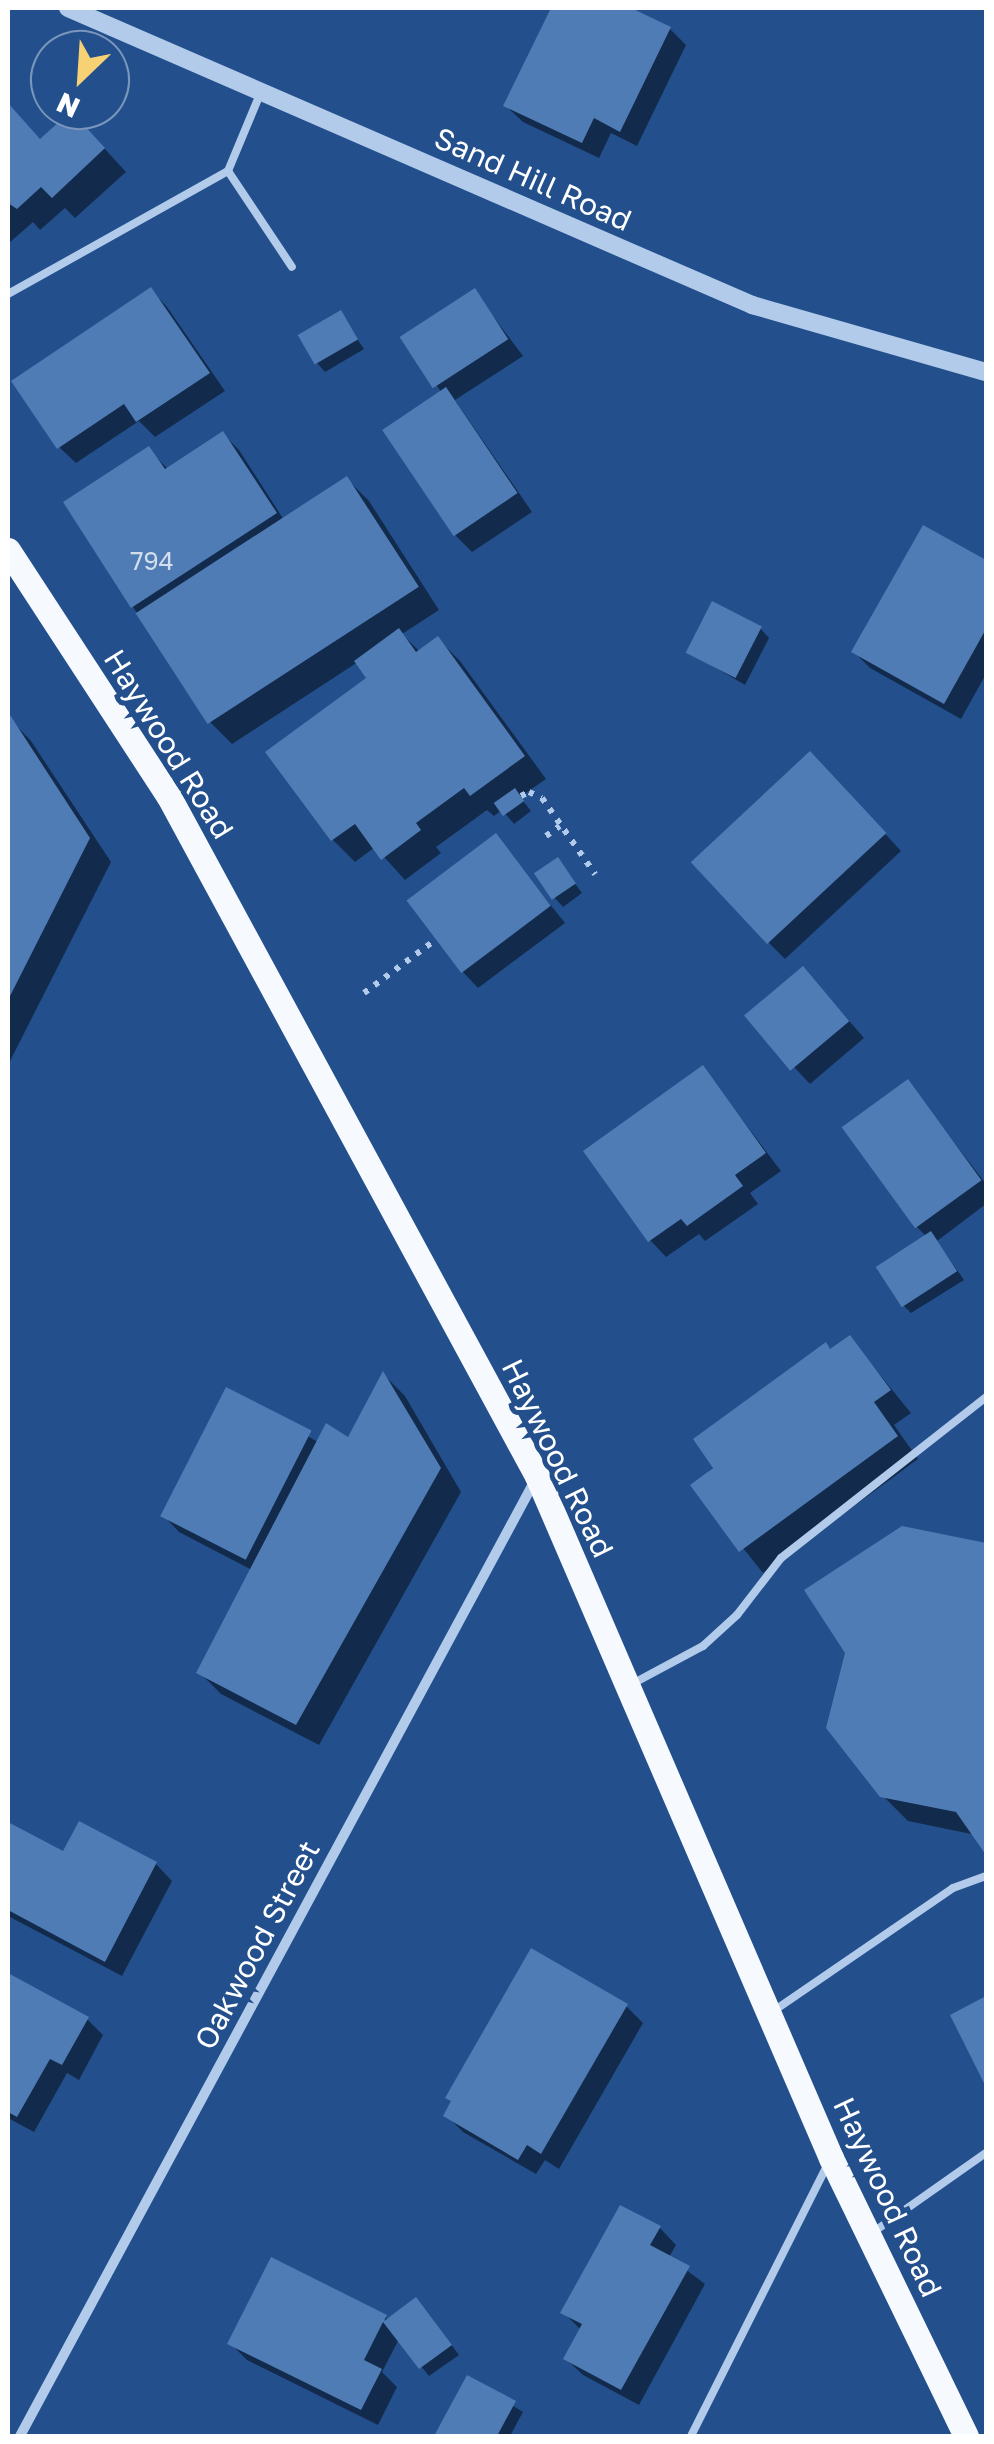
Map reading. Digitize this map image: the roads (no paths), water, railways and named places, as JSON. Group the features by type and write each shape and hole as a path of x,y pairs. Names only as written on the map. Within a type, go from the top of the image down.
{"main road":[{"name":"Haywood Road","path":"8,550 168,795 537,1476 831,2158 966,2436"}],"street":[{"name":"Sand Hill Road","path":"68,8 752,305 986,372"},
{"name":"Oakwood Street","path":"20,2436 537,1476"}],"lane":[{"path":"8,294 228,172 261,91"},
{"path":"228,172 292,267"},
{"path":"628,1686 703,1646 737,1615 781,1558 986,1396"},
{"path":"769,2014 953,1888 986,1876"},
{"path":"868,2235 986,2153"},
{"path":"690,2436 831,2158"}]}
